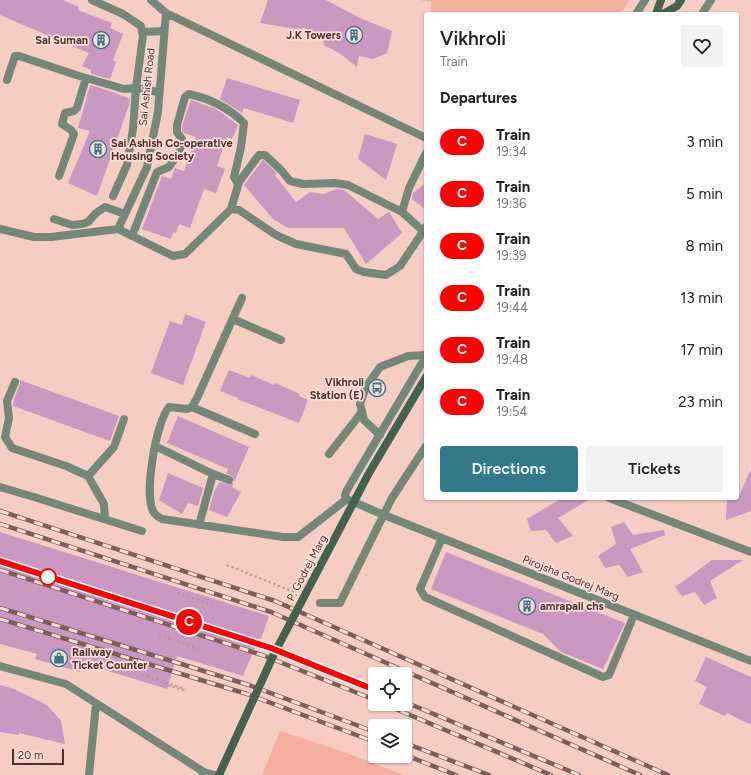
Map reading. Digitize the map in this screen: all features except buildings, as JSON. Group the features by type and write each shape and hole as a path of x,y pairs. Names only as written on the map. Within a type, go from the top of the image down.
{"street":[{"path":"92,0 123,14 141,26 142,32 133,129 127,165 113,196"},
{"path":"151,0 166,13 424,137"},
{"path":"637,12 645,0"},
{"path":"657,12 660,0"},
{"path":"666,12 677,6 681,0"},
{"path":"703,12 711,0"},
{"name":"Sai Ashish Road","path":"118,229 147,167 158,112 166,13"},
{"path":"142,32 164,31"},
{"path":"7,80 15,56 19,56 124,89 136,88 159,92"},
{"path":"59,176 74,134 62,124 65,113 74,111 77,108 86,78"},
{"path":"132,236 157,172 169,167 180,152 182,139 177,132 177,125 185,97 189,94 220,104 234,114 244,124 241,147 234,177 238,184"},
{"path":"0,229 34,237 45,237 118,229 173,256 185,254 231,209 238,184 258,155 265,155 290,181 303,184 330,183 348,185 402,212 424,229 400,266 386,275 364,272 356,269 346,254 296,244 276,235 239,210 231,209"},
{"path":"402,212 409,188 424,160"},
{"path":"54,219 72,225 82,224 88,222 96,213 105,208 125,214"},
{"path":"242,298 192,407 187,409 169,407 164,412 156,437 150,486 152,510 162,519 283,537 298,537 347,499 345,495 347,490 424,359"},
{"path":"233,319 281,340"},
{"path":"380,435 364,420 360,404 366,388 380,367 408,356 424,356"},
{"name":"P. Godrej Marg","path":"219,775 274,654 370,473 424,380"},
{"path":"15,382 7,401 9,418 4,437 12,448 66,466 88,476 104,504 106,519"},
{"path":"192,407 255,434"},
{"path":"330,454 362,412"},
{"path":"88,476 114,446 124,419"},
{"path":"155,446 213,474 229,480"},
{"path":"320,603 340,602 392,498 424,449"},
{"path":"199,525 213,474"},
{"path":"0,487 142,531"},
{"name":"Pirojsha Godrej Marg","path":"347,499 751,661"},
{"path":"614,500 751,552"},
{"path":"442,538 420,589 425,597 603,677 609,675 634,615"},
{"path":"0,666 66,684 203,774 215,775"},
{"path":"89,775 96,704"}],"path":[{"path":"227,565 278,585"},
{"path":"178,593 214,606"},
{"path":"159,635 199,649"},
{"path":"142,675 185,690 163,684"}],"shaded area":[{"path":"420,0 629,0 622,12 430,12 431,2"},
{"path":"280,731 341,751 368,761 368,763 372,763 404,775 262,775"}],"railway":[{"path":"0,511 275,601 668,775"},
{"path":"0,524 271,612 640,775"},
{"path":"0,561 271,648 368,687"},
{"path":"0,570 262,655 368,697"},
{"path":"0,608 249,685 368,729"},
{"path":"0,619 247,694 368,739"},
{"path":"412,705 579,775"},
{"path":"400,711 551,775"},
{"path":"412,746 489,775"},
{"path":"412,758 456,775"}],"train":[{"name":"C","path":"0,561 271,648 368,687"}],"place":[{"name":"J.K Towers","path":"354,35"},
{"name":"Sai Suman","path":"101,40"},
{"name":"Sai Ashish Co-operative Housing Society","path":"98,149"},
{"name":"Vikhroli Station (E)","path":"377,388"},
{"name":"amrapali chs","path":"527,606"},
{"name":"Railway Ticket Counter","path":"59,658"}]}
